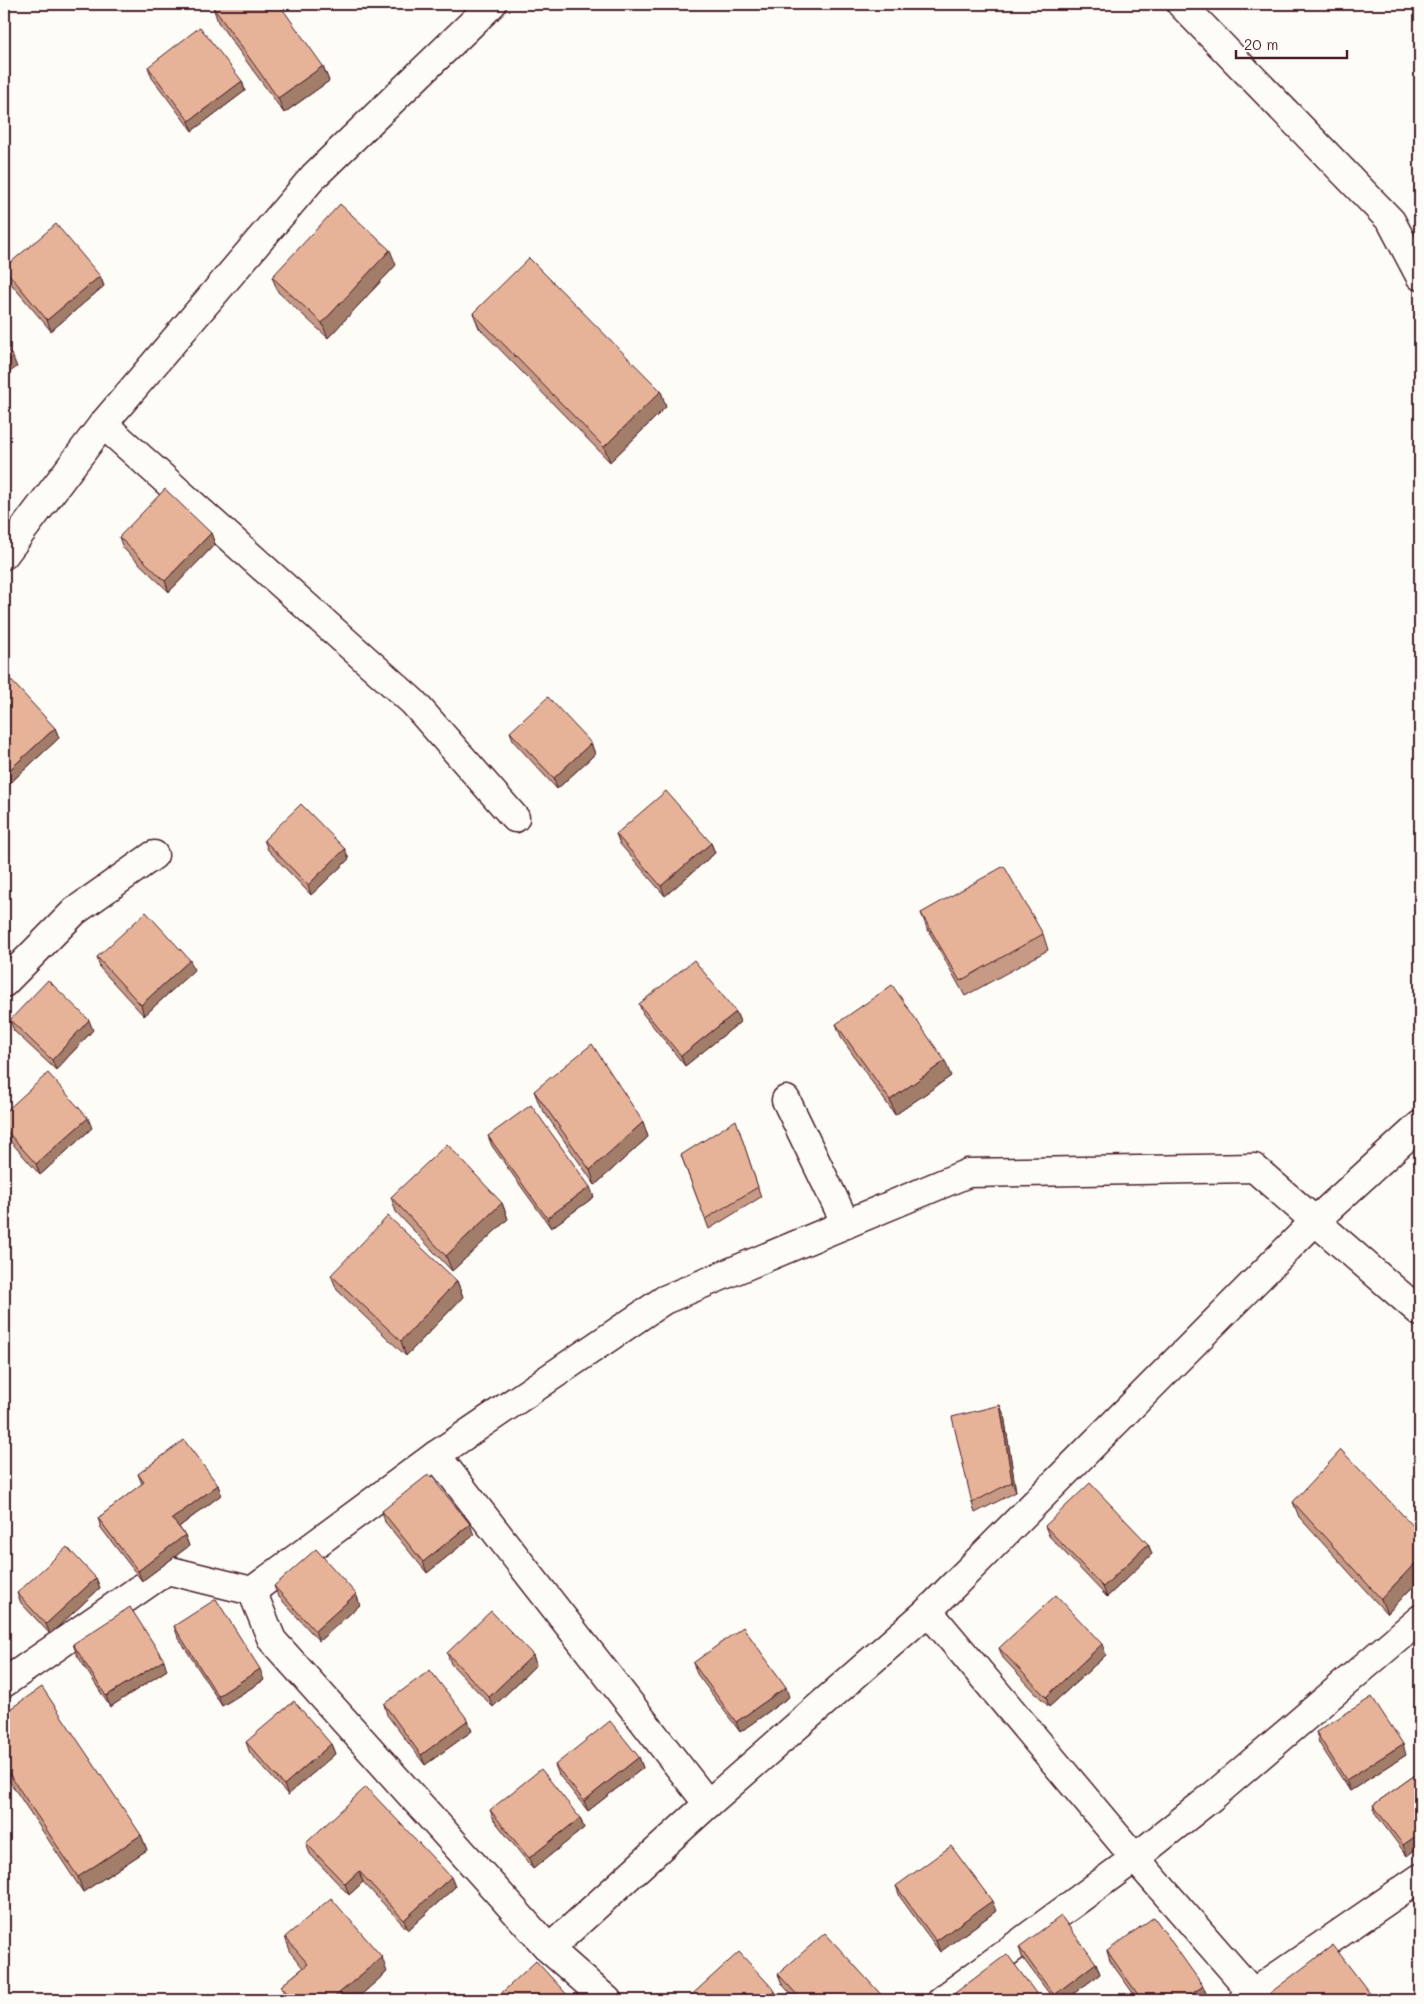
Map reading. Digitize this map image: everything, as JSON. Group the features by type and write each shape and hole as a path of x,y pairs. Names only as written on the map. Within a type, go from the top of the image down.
{"street":[{"path":"4,556 103,424 314,176 492,4"},
{"path":"1181,4 1391,220 1420,276"},
{"path":"103,424 413,702 515,818"},
{"path":"4,982 75,911 154,855"},
{"path":"786,1100 846,1224"},
{"path":"549,1949 708,1804 928,1611 1315,1221 1420,1125"},
{"path":"252,1591 436,1455 664,1300 968,1174 1254,1168 1420,1312"},
{"path":"436,1455 708,1804"},
{"path":"4,1683 167,1570 252,1591"},
{"path":"252,1591 272,1640 549,1949 607,2000"},
{"path":"928,1611 1252,1998 1420,1878"},
{"path":"942,2000 1135,1858 1221,1790 1420,1619"}],"building":[{"path":"217,4 279,4 323,66 278,98 213,7"},
{"path":"200,27 242,81 189,121 148,67"},
{"path":"340,204 390,250 322,323 272,277"},
{"path":"56,224 100,276 47,320 4,268"},
{"path":"529,258 661,391 604,447 473,313"},
{"path":"4,344 13,357 4,363"},
{"path":"165,489 211,533 165,581 119,537"},
{"path":"7,676 55,728 6,773 4,771 4,679"},
{"path":"548,697 591,743 554,778 510,732"},
{"path":"666,791 711,843 661,886 616,834"},
{"path":"301,804 345,849 308,885 264,840"},
{"path":"1004,866 1043,934 960,981 921,913"},
{"path":"146,912 190,960 141,1005 97,957"},
{"path":"694,960 736,1012 681,1056 639,1004"},
{"path":"48,980 89,1020 52,1060 10,1020"},
{"path":"892,985 945,1061 890,1100 836,1024"},
{"path":"592,1044 643,1122 590,1170 534,1091"},
{"path":"48,1073 88,1118 36,1164 4,1128 4,1113"},
{"path":"531,1105 590,1187 547,1218 488,1136"},
{"path":"736,1120 758,1187 705,1219 681,1155"},
{"path":"447,1144 502,1203 446,1256 391,1197"},
{"path":"388,1216 457,1281 401,1341 331,1275"},
{"path":"1000,1405 1012,1482 972,1503 952,1417"},
{"path":"184,1440 218,1485 172,1519 185,1535 138,1571 98,1518 144,1482 138,1474"},
{"path":"1341,1450 1420,1533 1420,1558 1381,1599 1293,1502"},
{"path":"429,1474 470,1524 423,1562 382,1511"},
{"path":"1090,1483 1148,1544 1103,1587 1045,1526"},
{"path":"67,1547 96,1578 46,1624 17,1593"},
{"path":"316,1549 356,1594 315,1631 274,1586"},
{"path":"1056,1595 1102,1644 1046,1697 999,1648"},
{"path":"216,1599 260,1669 218,1696 174,1626"},
{"path":"130,1607 164,1660 106,1696 73,1644"},
{"path":"491,1611 533,1655 489,1697 447,1653"},
{"path":"743,1627 786,1687 736,1722 693,1663"},
{"path":"430,1670 468,1720 421,1755 384,1704"},
{"path":"42,1687 141,1835 78,1877 4,1766 4,1713"},
{"path":"1372,1697 1403,1744 1346,1780 1316,1732"},
{"path":"294,1701 331,1744 284,1785 246,1742"},
{"path":"610,1721 639,1757 584,1801 555,1765"},
{"path":"541,1769 580,1818 529,1858 490,1810"},
{"path":"1415,1775 1420,1782 1420,1833 1403,1845 1373,1805"},
{"path":"366,1787 451,1877 404,1920 359,1871 345,1884 306,1843"},
{"path":"951,1846 992,1901 936,1941 896,1886"},
{"path":"331,1898 382,1957 331,2000 293,2000 281,1986 308,1964 285,1937"},
{"path":"1061,1916 1096,1963 1054,1995 1019,1947"},
{"path":"1154,1917 1203,1986 1183,2000 1142,2000 1107,1951"},
{"path":"825,1933 886,2000 802,2000 778,1974"},
{"path":"1333,1945 1371,1995 1364,2000 1275,2000 1270,1993"},
{"path":"739,1952 775,1991 765,2000 686,2000"},
{"path":"1007,1954 1041,2000 961,2000 955,1993"},
{"path":"536,1961 572,2000 494,2000"}]}
